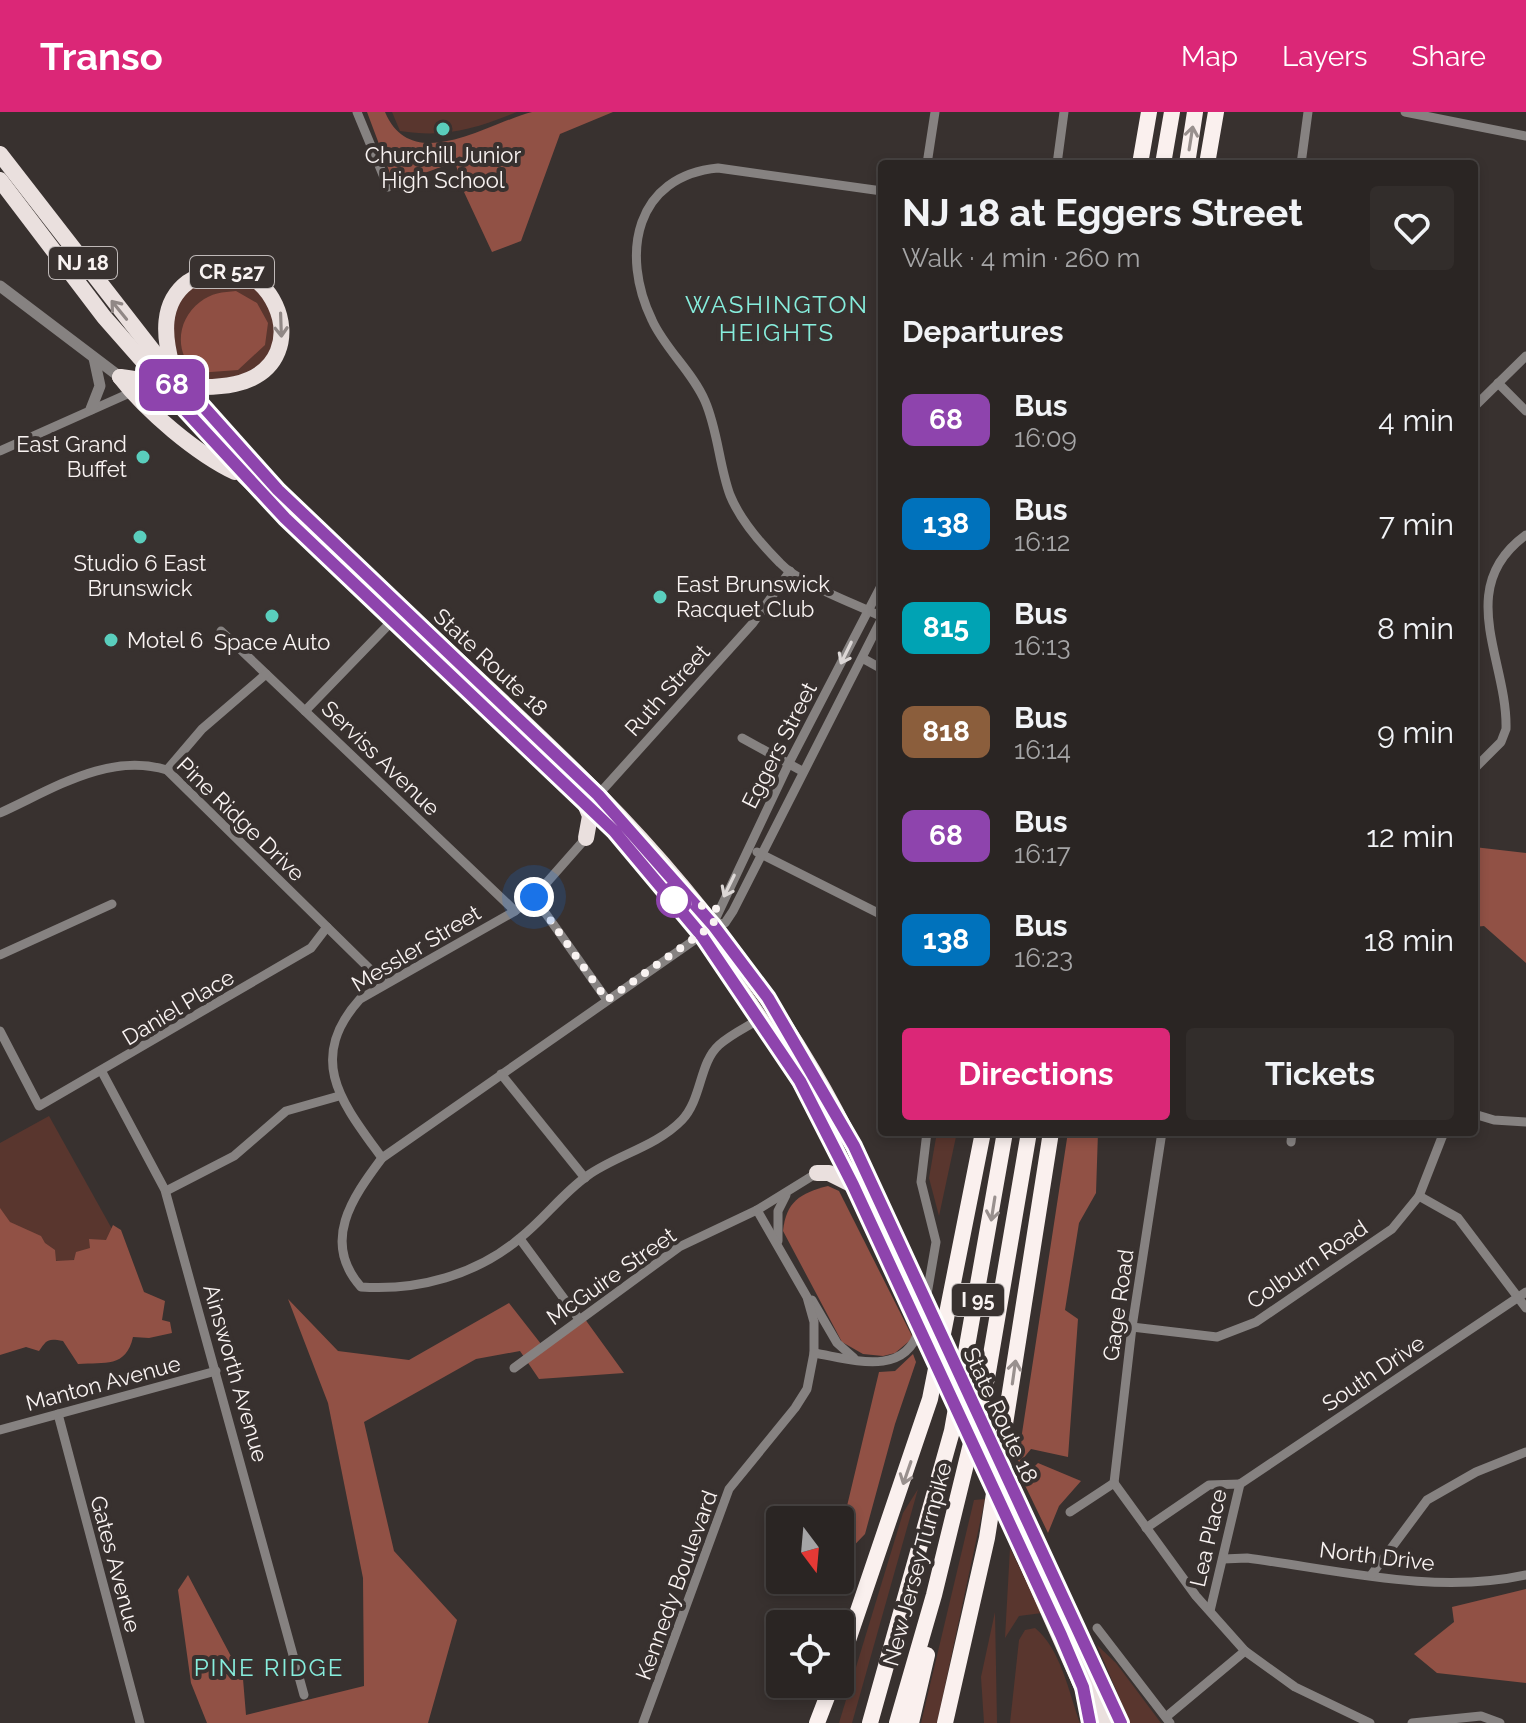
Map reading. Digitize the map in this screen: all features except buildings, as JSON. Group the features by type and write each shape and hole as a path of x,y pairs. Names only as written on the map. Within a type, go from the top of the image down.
{"highway":[{"path":"1141,160 1149,112"},
{"path":"1164,160 1172,112"},
{"path":"1188,160 1195,112"},
{"path":"1208,160 1216,112"},
{"name":"State Route 18","path":"0,154 160,360 170,381 244,476 393,620 592,799 614,831 707,930 800,1081 853,1185 1098,1723"},
{"name":"State Route 18","path":"0,180 104,317 592,799 768,998 815,1073 854,1146 1087,1657 1113,1723"},
{"name":"CR 527","path":"120,377 170,381 230,385 263,370 278,350 283,327 280,311 268,291 250,276 221,271 203,274 184,285 172,302 166,322 170,381"},
{"name":"CR 527","path":"120,377 132,392 214,462 244,476"},
{"path":"132,392 170,381"},
{"path":"586,838 592,799"},
{"path":"586,838 600,830 614,831"},
{"name":"New Jersey Turnpike","path":"854,1625 910,1467 930,1399 982,1136"},
{"name":"New Jersey Turnpike","path":"870,1723 952,1431 1004,1136"},
{"name":"New Jersey Turnpike","path":"897,1723 934,1595 987,1378 1028,1136"},
{"name":"I 95","path":"945,1723 987,1538 1050,1136"},
{"path":"817,1173 824,1162 829,1138"},
{"path":"817,1173 829,1173 853,1185"},
{"path":"957,1723 974,1645 987,1538"},
{"path":"911,1723 931,1637 934,1595"},
{"path":"1087,1657 1121,1723"},
{"path":"864,1723 881,1676"},
{"path":"1083,1687 1090,1723"},
{"path":"820,1723 828,1698"}],"street":[{"path":"357,112 388,187"},
{"path":"928,160 935,112"},
{"path":"1058,160 1064,112"},
{"path":"1302,160 1308,112"},
{"path":"1405,112 1519,132 1526,136"},
{"path":"878,190 718,168 705,169 680,178 655,195 641,224 638,267 653,323 705,402 730,494 739,514 790,571 878,616"},
{"name":"CR 527","path":"0,286 120,377"},
{"path":"1478,403 1526,356"},
{"path":"91,409 100,386 94,358"},
{"path":"1498,383 1526,411"},
{"path":"0,451 132,392"},
{"path":"1478,765 1501,742 1506,729 1487,600 1500,565 1513,545 1526,535"},
{"name":"Ruth Street","path":"592,799 753,623 790,571"},
{"name":"Eggers Street","path":"707,930 878,591"},
{"path":"305,711 393,620"},
{"name":"Eggers Street","path":"707,930 725,923 878,627"},
{"name":"Serviss Avenue","path":"221,631 515,911"},
{"path":"864,659 878,667"},
{"path":"167,770 202,729 266,674"},
{"path":"742,738 802,771"},
{"name":"Pine Ridge Drive","path":"0,813 94,770 119,763 167,770 385,984"},
{"name":"Messler Street","path":"382,1158 339,1096 334,1079 334,1051 342,1019 360,999 515,911 534,897 586,838"},
{"path":"748,847 878,913"},
{"path":"534,897 607,1000"},
{"path":"0,955 112,904"},
{"name":"Daniel Place","path":"0,1031 39,1106 311,948 327,927"},
{"path":"707,930 382,1158 355,1193 344,1220 342,1243 347,1271 361,1287 380,1288 461,1276 520,1239 553,1203 585,1178 667,1133 683,1119 698,1096 718,1045 761,1018"},
{"name":"Ainsworth Avenue","path":"102,1072 166,1191 304,1695"},
{"path":"501,1074 585,1178"},
{"path":"166,1191 234,1156 286,1111 339,1096"},
{"path":"1478,1115 1494,1120 1526,1122"},
{"path":"814,1353 861,1361 890,1361 902,1355 918,1335 936,1242 921,1182 927,1136"},
{"name":"Gage Road","path":"1114,1483 1132,1327 1161,1136"},
{"name":"Colburn Road","path":"1132,1327 1197,1337 1235,1332 1256,1322 1392,1229 1419,1196 1442,1136"},
{"name":"McGuire Street","path":"514,1368 679,1247 757,1210 817,1173"},
{"path":"778,1245 778,1211 790,1190"},
{"path":"1419,1196 1458,1218 1522,1295 1526,1308"},
{"name":"Kennedy Boulevard","path":"643,1723 729,1489 807,1389 814,1353 814,1322 797,1275 757,1210"},
{"path":"520,1239 579,1319"},
{"path":"797,1275 837,1343 847,1355 861,1361"},
{"name":"South Drive","path":"1240,1484 1522,1295"},
{"name":"Manton Avenue","path":"0,1430 216,1371"},
{"name":"Gates Avenue","path":"58,1414 140,1723"},
{"path":"1372,1574 1427,1500 1476,1472 1526,1452"},
{"path":"1070,1512 1114,1483 1210,1611 1245,1651 1295,1687 1370,1723"},
{"name":"Lea Place","path":"1146,1528 1209,1485 1240,1484 1226,1530 1223,1559 1216,1574 1210,1611"},
{"name":"North Drive","path":"1223,1559 1247,1558 1477,1584 1526,1575"},
{"path":"1097,1628 1168,1720 1245,1651"},
{"path":"1412,1723 1481,1716 1500,1723"}],"shaded area":[{"path":"367,112 385,112 397,131 413,141 432,143 473,134 532,112 613,112 560,134 521,241 492,252 464,192 455,162 394,184"},
{"name":"Churchill Junior High School","path":"392,112 517,112 446,133 416,133 400,131"},
{"path":"228,276 251,285 266,303 274,324 273,346 259,365 244,374 193,380 175,359 172,309 184,292 205,279"},
{"path":"236,291 257,303 268,323 265,345 238,370 197,373 184,357 182,347 182,328 186,318 208,297"},
{"path":"1478,847 1526,853 1526,963 1484,926 1478,927"},
{"path":"49,1116 117,1238 67,1263 0,1249 0,1143"},
{"path":"936,1136 956,1136 939,1216 929,1178"},
{"path":"1067,1136 1098,1136 1096,1193 1079,1223 1065,1310 1078,1319 1068,1457 1031,1449 1017,1466"},
{"path":"828,1186 839,1191 913,1338 895,1353 883,1356 863,1354 842,1342 783,1231 787,1213 796,1200"},
{"path":"0,1208 10,1222 41,1236 55,1250 56,1261 74,1260 76,1252 90,1248 89,1239 106,1240 113,1225 121,1230 144,1292 165,1301 162,1320 170,1322 172,1333 149,1338 133,1337 130,1347 120,1359 105,1363 78,1364 63,1341 54,1340 46,1342 39,1351 26,1347 0,1355"},
{"path":"288,1299 338,1351 409,1360 509,1303 541,1344 582,1315 624,1373 539,1379 520,1351 476,1359 364,1422 394,1551 457,1620 428,1723 207,1723 191,1683 178,1590 188,1575 243,1679 246,1715 364,1686 363,1578 328,1403"},
{"path":"913,1354 916,1362 895,1424 865,1534 854,1545 854,1506 847,1506 879,1372 895,1371"},
{"path":"1038,1463 1081,1481 1059,1506 1048,1533 1022,1479"},
{"path":"918,1489 852,1723 839,1723 847,1698 854,1698 854,1674 903,1513"},
{"path":"985,1499 937,1723 921,1723 974,1500"},
{"path":"1010,1548 1042,1613 1019,1616 1005,1638"},
{"path":"1526,1589 1526,1683 1437,1673 1414,1654 1454,1622 1452,1607"},
{"path":"995,1612 997,1723 984,1723 981,1677"},
{"path":"1035,1628 1058,1659 1080,1723 1010,1723 1019,1640 1025,1630"},
{"path":"1097,1645 1116,1663 1161,1723 1130,1723"}],"bus line":[{"name":"68","path":"1090,1723 1083,1687 1061,1635 853,1185 800,1081 761,1018 658,880 614,831 285,518 186,415 160,383 185,386 278,490 598,795 654,854 768,998 815,1073 854,1146 1087,1657 1121,1723"}],"place":[{"name":"Churchill Junior High School","path":"443,129"},
{"name":"East Grand Buffet","path":"143,457"},
{"name":"Studio 6 East Brunswick","path":"140,537"},
{"name":"East Brunswick Racquet Club","path":"660,597"},
{"name":"Space Auto","path":"272,616"},
{"name":"Motel 6","path":"111,640"}],"district":[{"name":"WASHINGTON HEIGHTS","path":"777,318"},
{"name":"PINE RIDGE","path":"269,1667"}],"route":[{"path":"534,897 607,1000 702,936 713,925 717,909 674,900"}]}
